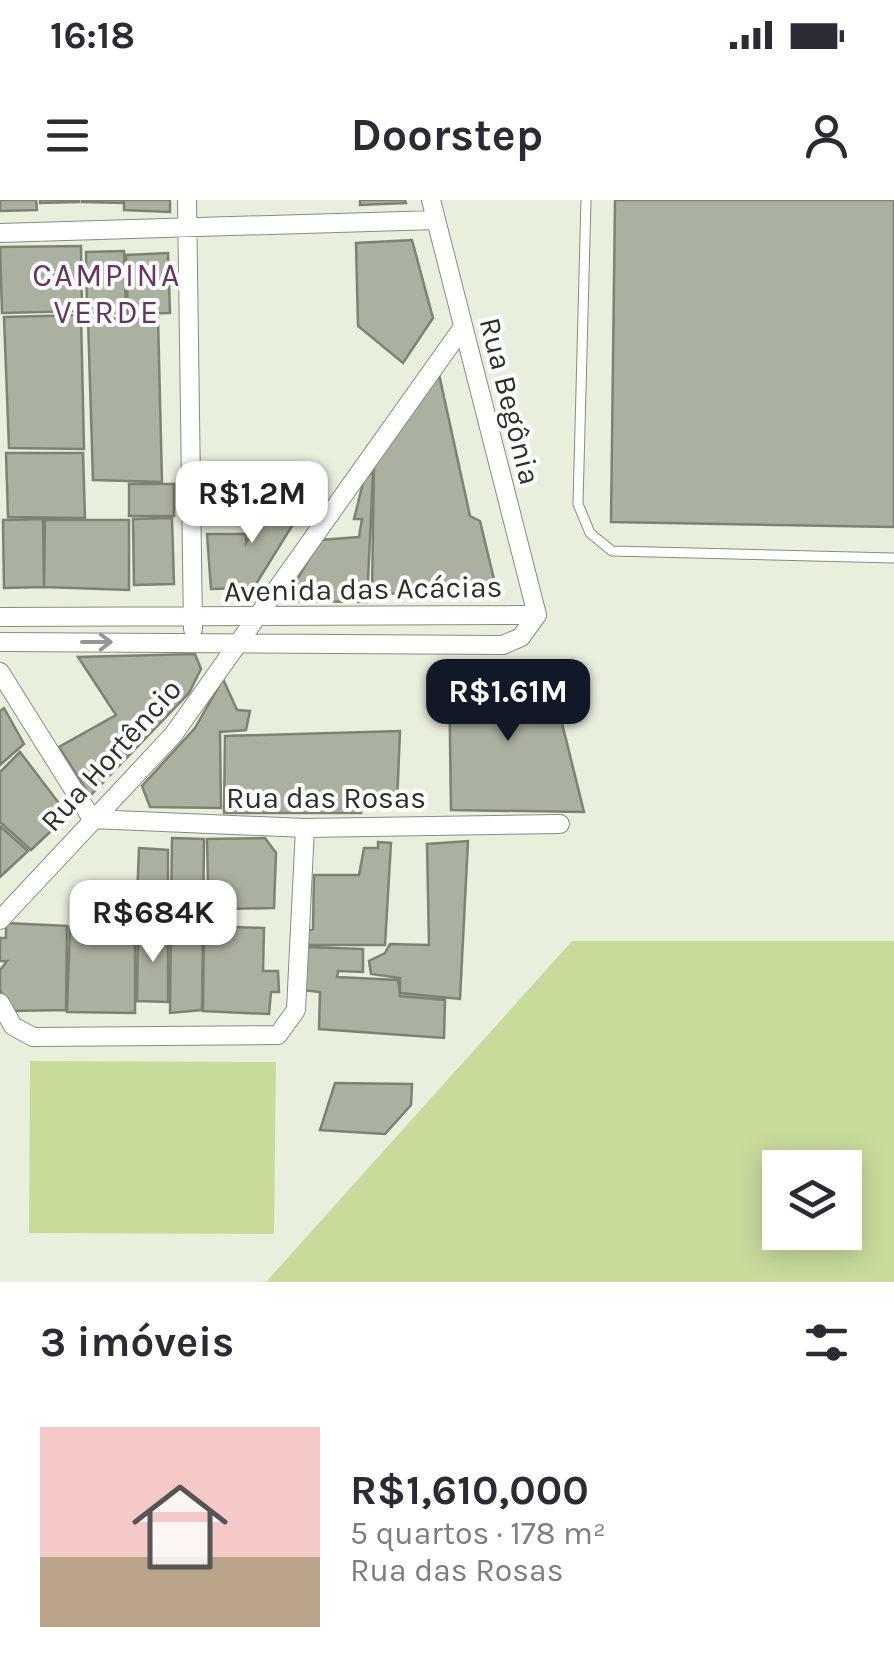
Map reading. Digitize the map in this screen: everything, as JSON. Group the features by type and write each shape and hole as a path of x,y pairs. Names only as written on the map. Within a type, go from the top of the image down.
{"street":[{"path":"187,200 193,642"},
{"name":"Rua Begônia","path":"431,200 537,615"},
{"path":"0,233 188,231 436,220"},
{"name":"Rua Hortêncio","path":"0,920 174,735 463,327"},
{"name":"Avenida das Acácias","path":"0,616 537,615"},
{"name":"Avenida das Acácias","path":"0,642 503,645 522,637 537,615"},
{"path":"0,672 92,819"},
{"name":"Rua das Rosas","path":"92,819 305,828 560,824"},
{"path":"0,1004 22,1034 268,1036 284,1028 296,1010 305,828"}],"lane":[{"path":"586,200 578,504 590,533 612,551 894,558"}],"green space":[{"path":"572,941 894,941 894,1282 266,1282"},
{"path":"30,1061 276,1062 274,1234 29,1233"}],"building":[{"path":"0,200 36,200 37,210 0,211"},
{"path":"79,200 79,202 40,203"},
{"path":"123,200 123,203 82,202"},
{"path":"124,200 170,200 170,212 124,210"},
{"path":"360,200 405,200 406,203 360,205"},
{"path":"615,200 894,200 894,527 611,522"},
{"path":"412,240 433,318 403,363 358,326 356,243"},
{"path":"81,246 82,311 2,313 0,247"},
{"path":"124,251 126,313 87,313 86,252"},
{"path":"168,253 170,313 128,314 126,255"},
{"path":"81,315 84,449 9,448 4,317"},
{"path":"158,318 162,482 93,480 88,319"},
{"path":"437,365 470,516 480,521 498,596 372,593 374,463"},
{"path":"6,453 83,453 85,518 8,517"},
{"path":"373,473 367,602 285,601 320,540 359,537 362,519 354,519 365,475"},
{"path":"129,484 174,484 174,516 129,516"},
{"path":"281,487 305,505 256,584 211,589 207,534 246,534 246,543"},
{"path":"172,518 174,584 134,585 133,519"},
{"path":"43,519 44,587 4,588 3,520"},
{"path":"45,520 129,520 129,590 44,587"},
{"path":"195,654 201,669 189,693 90,796 59,747 116,715 78,657"},
{"path":"532,668 535,681 551,679 584,812 451,810 449,669"},
{"path":"223,679 237,710 250,711 246,730 220,732 221,808 150,807 142,786 195,728"},
{"path":"4,708 24,744 0,765 0,711"},
{"path":"400,731 397,803 362,800 361,813 224,813 225,736"},
{"path":"20,752 68,815 31,850 0,822 0,772"},
{"path":"0,826 28,851 0,877"},
{"path":"172,838 204,839 202,1010 170,1013"},
{"path":"265,838 276,853 274,908 225,909 225,883 208,884 207,839"},
{"path":"468,841 460,999 400,993 400,978 371,974 369,961 385,953 390,944 429,945 427,844"},
{"path":"378,842 391,843 385,945 306,945 306,931 313,929 314,875 359,875 364,848 378,848"},
{"path":"139,848 168,850 168,925 136,923"},
{"path":"6,923 67,926 66,1010 11,1011 0,990 0,970 7,961 0,961 0,938 6,938"},
{"path":"135,925 135,1013 67,1012 70,927"},
{"path":"204,926 264,928 263,971 278,971 279,992 271,992 269,1014 203,1011"},
{"path":"138,927 168,928 168,1002 137,1001"},
{"path":"304,947 363,949 363,972 338,971 337,977 398,980 400,996 445,1000 444,1038 319,1029 320,992 301,990"},
{"path":"335,1083 412,1084 411,1105 385,1134 320,1130"}],"district":[{"name":"CAMPINA VERDE","path":"107,294"}]}
